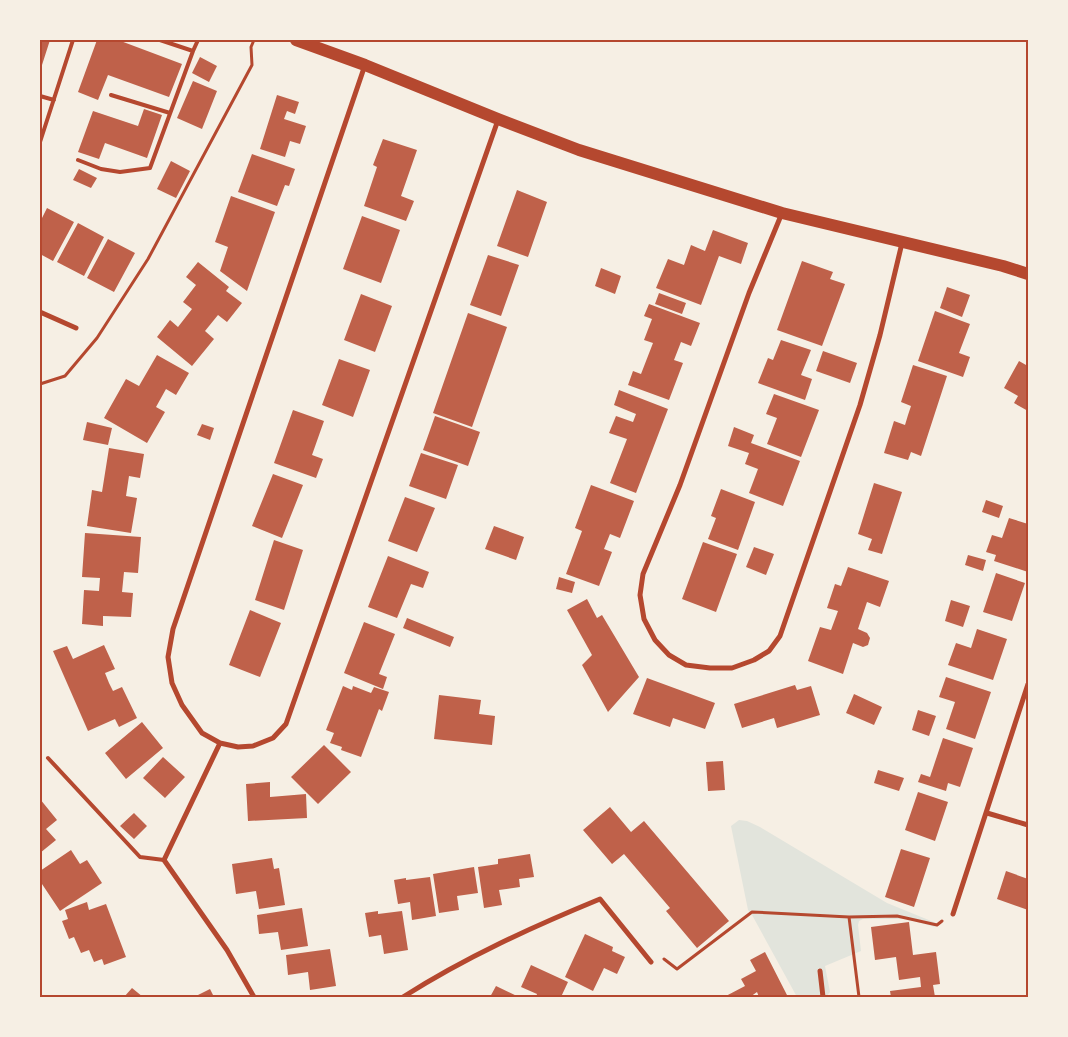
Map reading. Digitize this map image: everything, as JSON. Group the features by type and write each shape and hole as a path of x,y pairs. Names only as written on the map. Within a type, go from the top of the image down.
{"main road":[{"path":"296,40 365,65 579,150 782,213 1028,274"}],"street":[{"path":"365,65 173,629 168,657 172,683 182,705 202,733 220,743 238,747 253,746 273,738 286,724 498,119"},
{"path":"782,213 749,293 680,485 643,574 640,595 644,619 656,640 669,655 686,665 732,668 754,660 769,651 780,636 860,405 880,335 902,242"},
{"path":"40,312 76,328"},
{"path":"953,914 1028,684"},
{"path":"220,743 164,860 228,950 254,997"},
{"path":"987,813 1028,825"},
{"path":"403,997 443,972 491,947 600,899 651,962"},
{"path":"820,971 824,997"}],"lane":[{"path":"40,142 73,40"},
{"path":"160,40 192,51"},
{"path":"78,160 101,169 120,172 150,168 192,51 198,40"},
{"path":"110,94 170,113"},
{"path":"40,96 54,100"},
{"path":"48,758 140,857 164,860"}],"path":[{"path":"40,384 65,376 97,338 148,259 252,65 251,46 254,40"},
{"path":"651,962 665,959 677,969 752,912 849,917 897,916 937,925 953,914"},
{"path":"849,917 859,997"}],"shaded area":[{"path":"739,820 747,821 760,827 887,903 936,923 935,927 907,919 863,919 859,921 861,951 825,966 830,992 826,997 797,997 748,910 731,826"}],"building":[{"path":"40,40 50,40 42,65 40,65"},
{"path":"97,40 118,40 182,64 169,97 108,75 98,100 78,92"},
{"path":"200,57 217,66 209,82 192,73"},
{"path":"193,81 217,91 202,129 177,118"},
{"path":"277,95 299,102 295,114 287,111 284,119 306,126 300,144 290,141 285,157 260,149"},
{"path":"144,109 162,115 147,158 105,143 99,159 78,152 93,111 138,126"},
{"path":"383,139 417,150 401,196 414,201 406,221 364,206 377,167 373,165"},
{"path":"252,154 295,169 289,186 285,185 277,206 238,192"},
{"path":"171,161 190,171 176,198 157,189"},
{"path":"79,169 97,178 91,188 73,180"},
{"path":"517,190 547,202 528,257 497,246"},
{"path":"231,196 275,212 247,291 220,271 228,247 215,242"},
{"path":"47,208 74,222 53,261 40,254 40,222"},
{"path":"362,216 400,230 381,283 343,269"},
{"path":"78,223 104,237 84,276 57,262"},
{"path":"713,230 748,243 741,264 719,256 701,305 656,288 668,259 684,265 691,245 705,251"},
{"path":"108,239 135,253 114,292 87,278"},
{"path":"488,255 519,265 501,316 470,305"},
{"path":"802,261 833,272 830,279 845,284 822,346 777,330"},
{"path":"198,262 229,287 226,291 242,303 227,322 218,315 205,331 214,339 192,366 157,337 170,320 178,327 192,309 183,302 196,285 186,277"},
{"path":"601,268 621,276 615,294 595,286"},
{"path":"947,287 970,295 962,317 940,308"},
{"path":"659,293 686,303 682,314 655,304"},
{"path":"361,294 392,306 375,352 344,340"},
{"path":"649,304 700,323 691,346 681,342 674,360 683,363 669,400 628,385 633,371 641,374 653,343 644,340 652,319 644,316"},
{"path":"935,311 970,324 959,353 970,357 963,377 918,361"},
{"path":"468,313 507,327 472,427 433,413"},
{"path":"781,340 811,350 801,375 812,379 805,400 758,383 768,358 773,360"},
{"path":"823,351 857,363 850,383 816,371"},
{"path":"157,355 189,373 176,395 166,389 156,407 165,412 147,443 104,418 126,379 139,386"},
{"path":"339,359 370,370 353,417 322,405"},
{"path":"1019,361 1026,365 1028,362 1028,411 1014,403 1018,396 1004,388"},
{"path":"913,365 947,376 921,456 911,452 908,460 884,453 894,421 905,425 911,406 901,402"},
{"path":"619,390 668,409 636,493 610,483 627,439 609,433 616,416 633,422 636,414 614,405"},
{"path":"774,394 819,410 801,457 767,444 777,418 766,414"},
{"path":"293,410 324,421 312,455 323,459 316,478 274,463"},
{"path":"435,416 480,432 468,466 423,450"},
{"path":"87,422 112,428 108,445 83,440"},
{"path":"202,424 214,428 210,440 197,435"},
{"path":"734,427 754,435 751,443 800,461 783,506 749,493 758,469 745,464 749,453 728,446"},
{"path":"109,448 144,454 140,478 129,476 126,496 137,498 131,533 87,526 92,490 102,492"},
{"path":"421,453 458,465 446,499 409,486"},
{"path":"273,474 303,485 282,538 252,526"},
{"path":"874,483 902,492 882,554 868,550 872,539 858,534"},
{"path":"591,485 634,501 620,538 610,534 604,549 612,552 599,586 566,574 582,531 575,528"},
{"path":"721,489 755,502 738,550 708,539 716,518 711,516"},
{"path":"405,497 435,508 417,552 388,541"},
{"path":"986,500 1003,506 999,518 982,512"},
{"path":"1009,518 1028,524 1028,572 994,561 996,555 986,552 992,535 1002,538"},
{"path":"494,526 524,537 516,560 485,549"},
{"path":"85,533 141,537 138,573 124,572 122,592 133,593 131,617 103,616 103,626 82,624 84,590 99,591 100,578 82,577"},
{"path":"274,540 303,550 284,610 255,600"},
{"path":"703,542 737,554 716,612 682,599"},
{"path":"754,547 774,554 766,575 746,567"},
{"path":"968,555 986,560 983,571 965,565"},
{"path":"388,556 429,572 423,588 411,584 397,618 368,607"},
{"path":"848,567 889,581 880,607 867,602 858,629 867,633 870,638 868,645 863,647 853,643 843,674 808,661 820,627 831,630 838,611 827,608 835,584 841,586"},
{"path":"996,573 1025,583 1012,621 983,612"},
{"path":"559,577 575,582 572,593 556,589"},
{"path":"587,599 597,618 602,615 639,677 608,712 582,665 592,655 567,610"},
{"path":"951,600 970,606 963,627 945,621"},
{"path":"250,610 281,623 260,677 229,665"},
{"path":"407,618 454,637 450,647 403,628"},
{"path":"364,622 395,634 379,674 387,677 383,689 344,673"},
{"path":"977,629 1007,639 993,680 948,665 956,643 971,648"},
{"path":"104,645 115,669 105,673 109,683 113,691 122,687 137,718 119,727 115,719 88,731 53,651 67,646 73,659"},
{"path":"946,677 991,692 975,739 946,729 955,702 939,697"},
{"path":"647,678 715,703 705,729 673,718 670,727 633,714"},
{"path":"795,685 797,690 811,686 820,715 777,728 774,718 742,728 734,704"},
{"path":"343,686 352,690 353,686 371,693 374,687 389,692 382,711 379,709 361,757 341,750 342,747 330,743 334,733 326,730"},
{"path":"854,694 882,707 874,725 846,713"},
{"path":"439,695 481,700 479,714 495,716 492,745 434,739"},
{"path":"918,710 936,716 929,736 912,730"},
{"path":"142,722 163,748 126,779 105,753"},
{"path":"943,738 973,748 960,787 948,783 946,791 918,782 921,774 930,777"},
{"path":"324,745 351,772 318,804 291,777"},
{"path":"163,757 185,777 165,798 143,778"},
{"path":"723,761 725,790 708,791 706,762"},
{"path":"878,770 904,778 899,791 874,783"},
{"path":"270,782 270,797 306,794 307,818 248,821 246,784"},
{"path":"918,792 948,802 935,841 905,830"},
{"path":"40,799 57,820 46,829 56,840 40,853"},
{"path":"610,807 631,832 644,821 729,921 697,948 666,911 670,908 624,854 612,864 583,830"},
{"path":"134,813 147,826 134,839 120,826"},
{"path":"901,849 930,858 914,907 885,897"},
{"path":"71,850 80,864 87,860 102,883 60,911 40,881 40,871"},
{"path":"530,854 534,877 519,879 520,887 499,890 502,905 484,908 478,867 498,864 498,859"},
{"path":"272,858 274,869 279,868 285,905 259,909 256,891 236,894 232,864"},
{"path":"474,867 478,893 457,896 459,910 439,913 433,874"},
{"path":"1006,871 1028,879 1028,910 997,899"},
{"path":"430,877 436,916 412,920 410,902 398,904 394,880"},
{"path":"87,902 89,910 106,904 126,957 104,965 102,959 94,962 89,950 81,953 74,937 69,939 62,921 68,919 65,910"},
{"path":"302,908 308,946 281,950 278,932 259,934 257,915"},
{"path":"378,911 378,914 402,911 408,950 384,954 381,935 369,937 365,913"},
{"path":"909,922 913,955 936,952 940,984 933,985 935,997 891,997 890,991 921,987 920,977 899,980 896,957 875,960 871,927"},
{"path":"585,934 613,947 612,951 625,957 617,974 604,968 593,991 565,977"},
{"path":"330,949 336,986 310,990 308,972 288,975 286,955"},
{"path":"765,952 788,997 759,997 757,992 750,997 724,997 745,986 741,979 756,971 750,960"},
{"path":"531,965 568,982 561,997 536,997 537,994 521,987"},
{"path":"496,986 519,997 490,997"},
{"path":"132,988 143,997 124,997"},
{"path":"210,989 214,997 194,997"}]}
